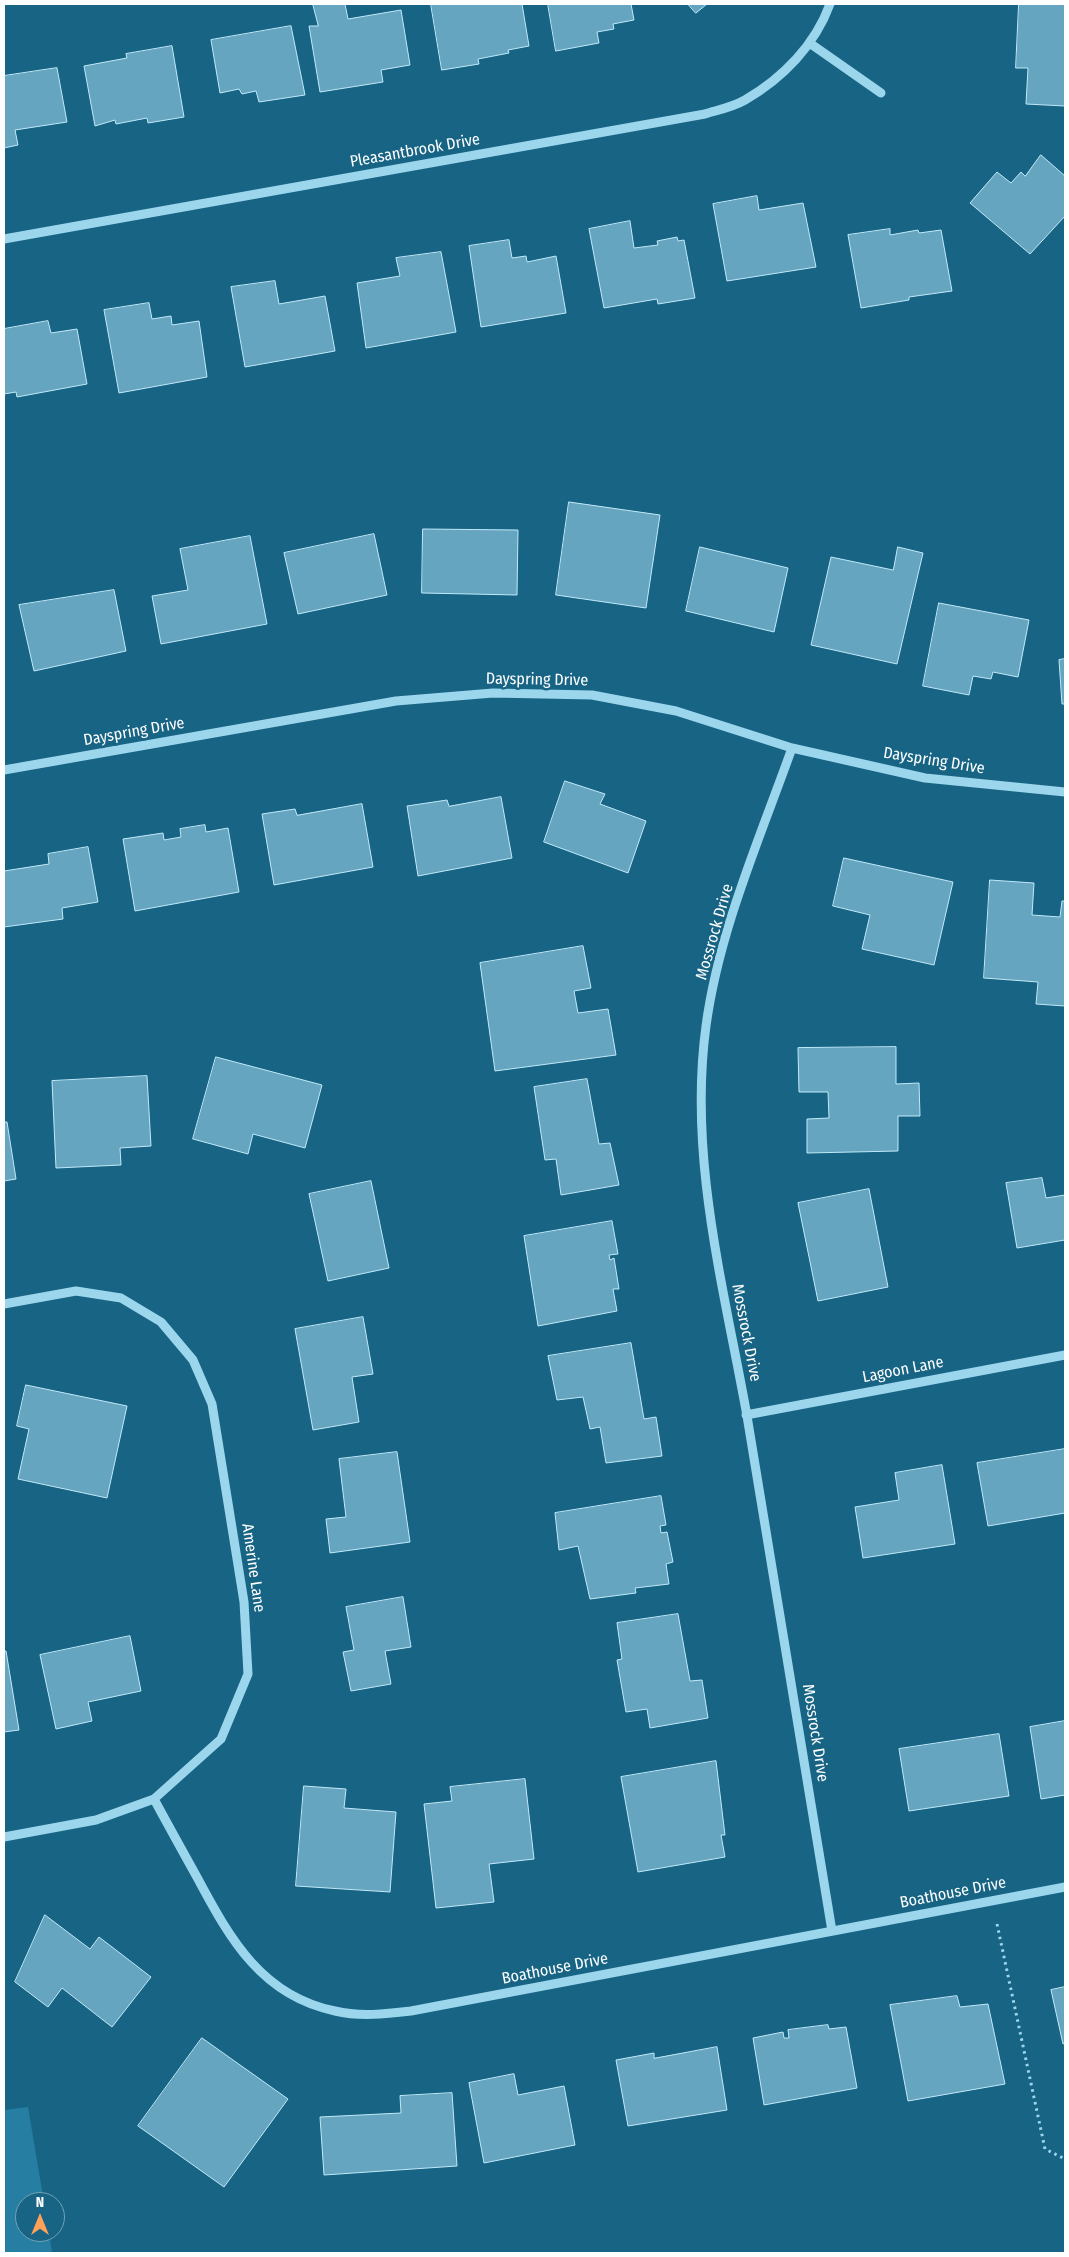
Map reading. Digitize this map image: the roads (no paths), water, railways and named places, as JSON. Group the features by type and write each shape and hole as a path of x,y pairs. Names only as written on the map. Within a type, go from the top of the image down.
{"street":[{"name":"Pleasantbrook Drive","path":"4,239 705,114 744,101 778,77 810,44 830,4"},
{"path":"810,44 881,93"},
{"name":"Dayspring Drive","path":"4,770 396,700 493,693 592,695 676,711 792,748 925,778 1065,792"},
{"name":"Mossrock Drive","path":"792,748 738,900 720,961 706,1025 702,1143 715,1247 746,1415 832,1931"},
{"name":"Amerine Lane","path":"4,1304 76,1291 121,1298 161,1322 193,1360 212,1404 244,1602 248,1674 221,1739 154,1798"},
{"name":"Lagoon Lane","path":"746,1415 1065,1355"},
{"path":"4,1836 96,1820 154,1798"},
{"name":"Boathouse Drive","path":"154,1798 219,1919 239,1950 267,1978 298,1999 335,2011 372,2015 411,2011 1065,1887"}]}
